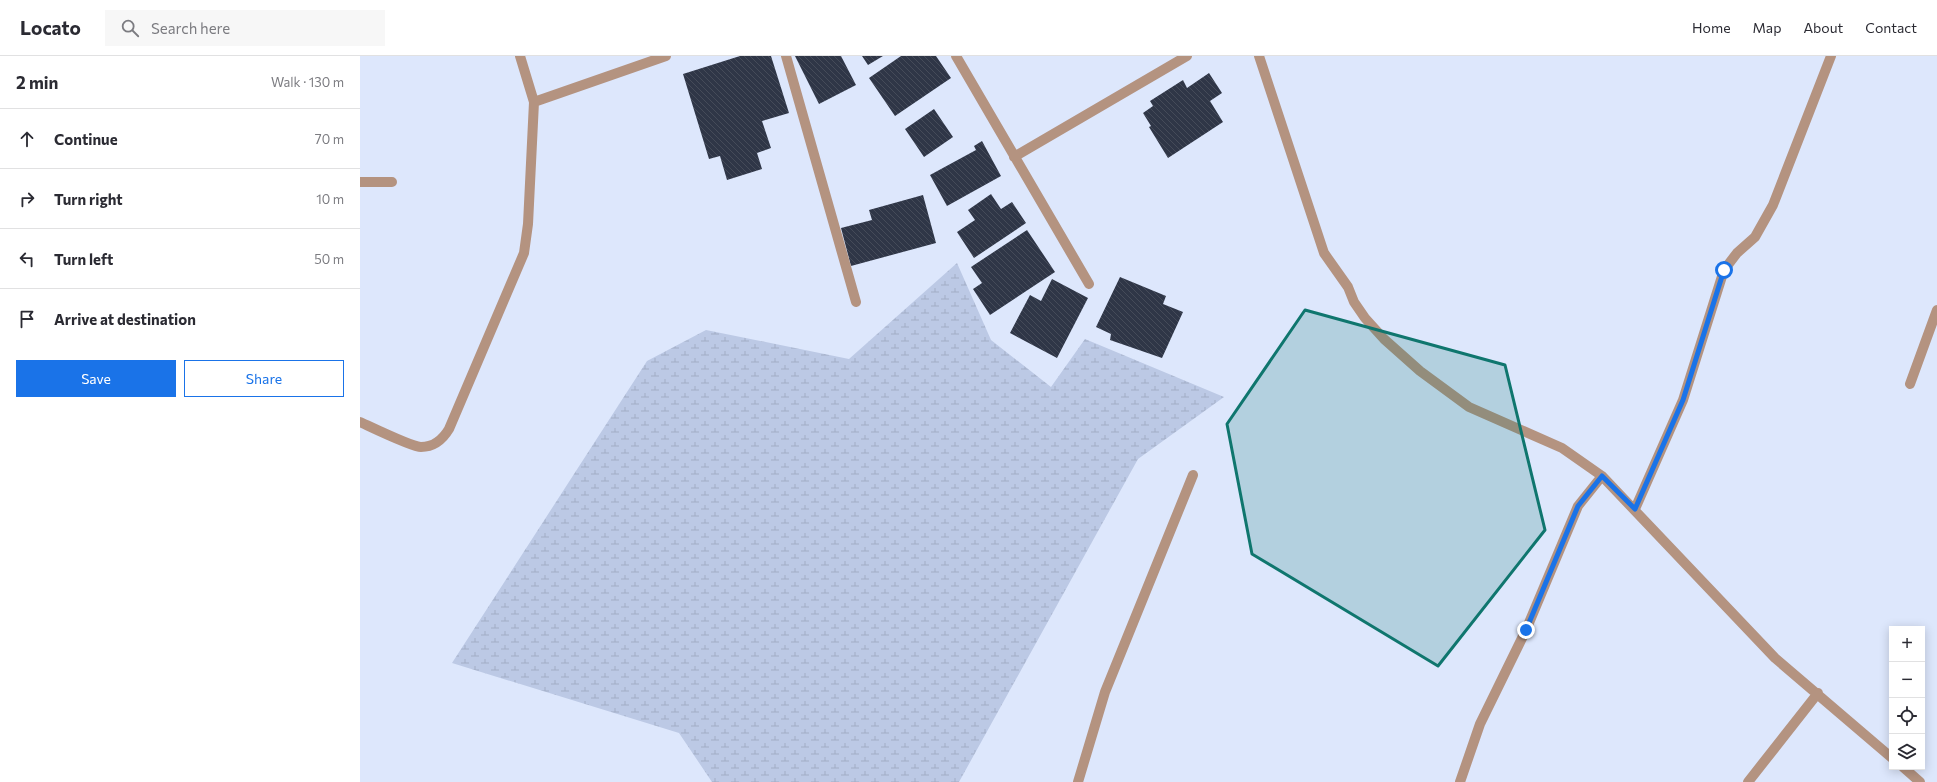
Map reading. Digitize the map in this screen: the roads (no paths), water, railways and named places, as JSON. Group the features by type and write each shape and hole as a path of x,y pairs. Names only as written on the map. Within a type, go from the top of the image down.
{"street":[{"path":"360,422 421,447 432,445 443,438 449,429 524,253 528,224 534,102 520,56"},
{"path":"534,102 666,56"},
{"path":"786,56 856,302"},
{"path":"956,56 1089,284"},
{"path":"1014,157 1187,56"},
{"path":"1259,56 1324,253 1348,287 1354,302 1365,318 1384,339 1420,371 1469,407 1562,448 1602,476 1766,648 1889,755"},
{"path":"1635,509 1683,400 1724,270 1737,253 1755,237 1774,206 1831,56"},
{"path":"360,182 392,182"},
{"path":"1910,384 1937,310"},
{"path":"1078,782 1105,692 1193,474"},
{"path":"1460,782 1480,724 1526,630 1578,506 1602,476"},
{"path":"1748,782 1818,693"},
{"path":"1906,770 1920,782"}]}
